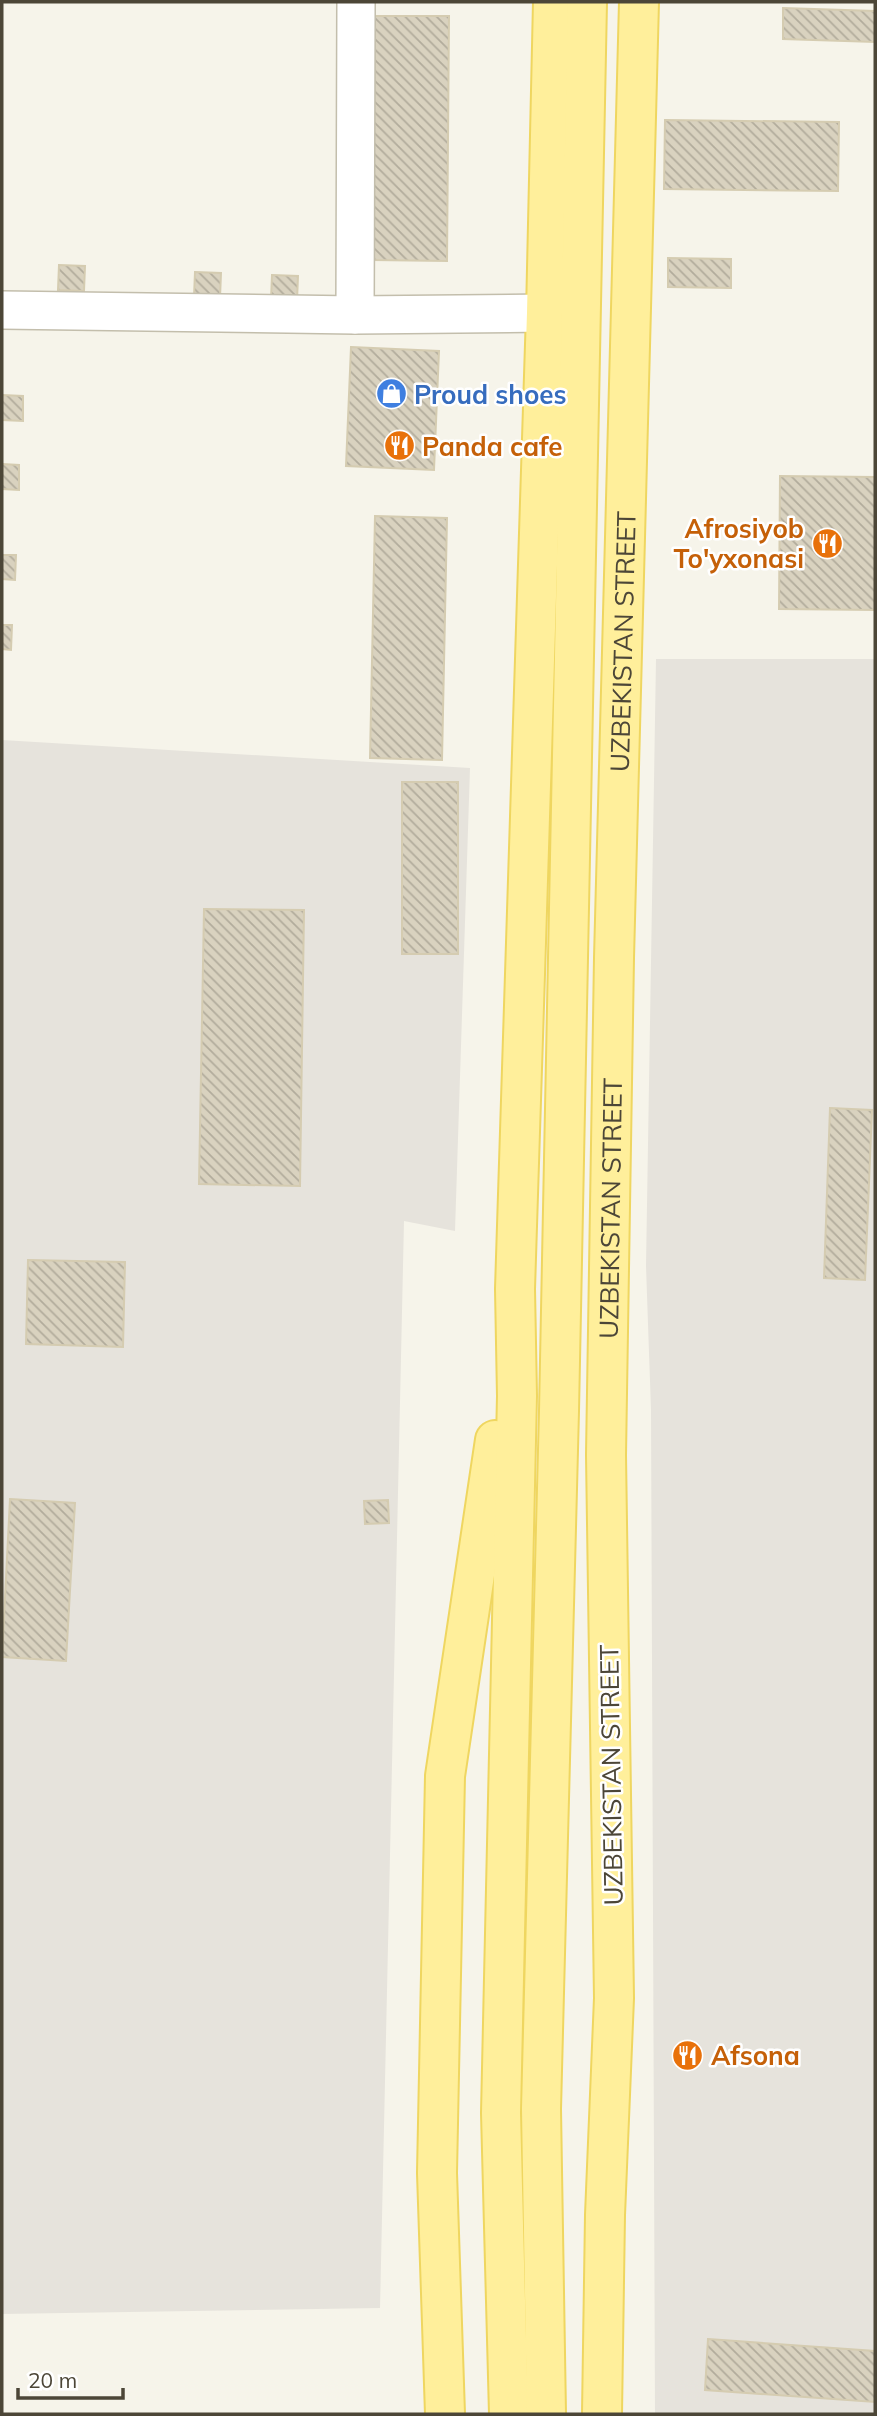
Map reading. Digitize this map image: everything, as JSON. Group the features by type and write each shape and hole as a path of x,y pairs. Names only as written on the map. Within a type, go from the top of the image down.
{"main road":[{"path":"509,2414 501,2113 517,1409 515,1289 546,313 553,2"},
{"name":"UZBEKISTAN STREET","path":"546,2414 541,2109 559,1411 587,2"},
{"name":"UZBEKISTAN STREET","path":"602,2414 605,2215 614,1998 606,1455 615,931 639,2"},
{"path":"445,2414 437,2173 445,1776 478,1567 515,1289"},
{"path":"559,1411 606,1455"}],"lane":[{"path":"355,315 356,2"},
{"path":"2,310 355,315 546,313"}],"shaded area":[{"path":"656,659 875,659 875,2414 655,2414 651,1410 646,1266"},
{"path":"2,740 470,768 455,1231 404,1221 380,2308 2,2314"}],"building":[{"path":"783,8 875,11 875,42 783,39"},
{"path":"375,16 449,16 447,261 373,260"},
{"path":"665,120 839,122 838,191 664,189"},
{"path":"668,258 731,259 731,288 668,287"},
{"path":"59,265 85,266 84,291 58,290"},
{"path":"195,272 221,273 220,298 194,297"},
{"path":"272,275 298,276 297,301 271,300"},
{"path":"351,347 439,351 434,470 346,466"},
{"path":"2,395 23,396 23,421 2,420"},
{"path":"2,464 19,465 19,490 2,489"},
{"name":"Afrosiyob To'yxonasi","path":"780,476 875,477 875,610 779,609"},
{"path":"375,516 447,518 442,760 370,758"},
{"path":"2,555 16,555 15,580 2,579"},
{"path":"2,625 12,625 11,650 2,649"},
{"path":"402,782 458,782 458,954 402,954"},
{"path":"204,909 304,910 300,1186 199,1184"},
{"path":"830,1108 872,1110 865,1280 824,1278"},
{"path":"28,1260 125,1262 123,1347 26,1344"},
{"path":"10,1499 75,1503 66,1661 2,1657"},
{"path":"388,1500 389,1523 365,1524 364,1501"},
{"path":"708,2339 875,2351 875,2402 705,2390"}],"place":[{"name":"Proud shoes","path":"391,394"},
{"name":"Panda cafe","path":"399,446"},
{"name":"Afrosiyob To'yxonasi","path":"827,543"},
{"name":"Afsona","path":"688,2055"}]}
